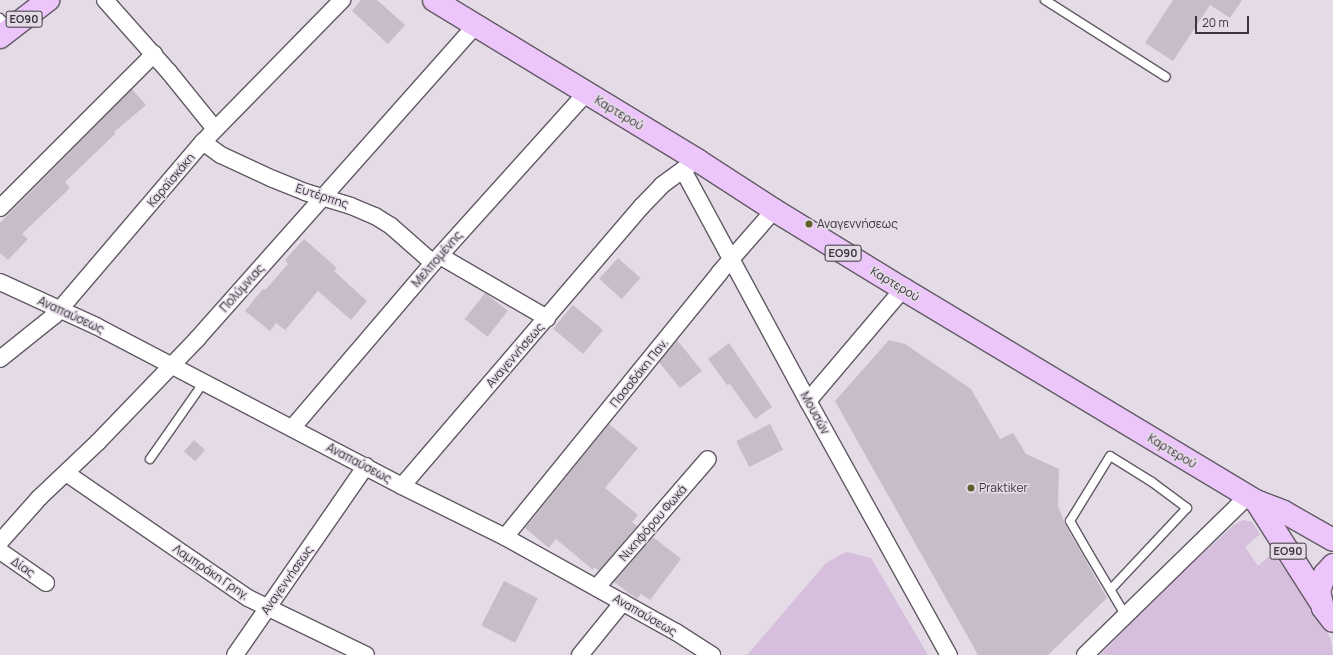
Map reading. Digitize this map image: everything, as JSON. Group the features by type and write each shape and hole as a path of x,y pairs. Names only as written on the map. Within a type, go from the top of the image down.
{"main road":[{"name":"ΕΟ90","path":"4,28 48,0"},
{"name":"Καρτερού","path":"434,0 586,93 690,165 774,210 1252,499 1284,512 1333,540"},
{"name":"Καρτερού","path":"1252,499 1320,601"},
{"path":"1320,601 1321,582 1325,574 1333,565"},
{"name":"ΕΟ90","path":"1320,601 1327,615 1333,622"}],"street":[{"path":"105,0 154,54 215,129"},
{"name":"Καραϊσκάκη","path":"0,358 59,310 202,142 342,0"},
{"name":"Πολύμνιας","path":"0,542 39,498 104,437 172,365 475,26"},
{"path":"0,208 154,54"},
{"name":"Μελπομένης","path":"293,427 436,259 586,93"},
{"name":"Ευτέρπης","path":"202,142 214,151 233,161 298,189 376,216 436,259 547,318"},
{"name":"Μουσών","path":"690,165 730,260 949,655"},
{"name":"Αναγεννήσεως","path":"402,486 642,206 662,185 690,165"},
{"name":"Πασαδάκη Παν.","path":"505,537 730,260 774,210"},
{"name":"Αναπαύσεως","path":"0,282 96,326 293,427 402,486 505,537 676,632 712,655"},
{"path":"808,401 903,289"},
{"name":"Νικηφόρου Φωκά","path":"597,587 708,459"},
{"name":"Αναγεννήσεως","path":"235,655 366,466"},
{"name":"Λαμπράκη Γρηγ.","path":"66,473 237,590 267,608 357,653"},
{"path":"1085,655 1252,499"},
{"name":"Δίας","path":"0,552 46,583"},
{"path":"580,655 623,602"}],"lane":[{"path":"1045,0 1166,77"},
{"path":"150,459 204,382"},
{"path":"1110,589 1187,508 1152,482 1110,456 1070,521 1110,589 1126,616"}],"shaded area":[{"path":"1243,520 1252,522 1260,534 1245,547 1258,566 1273,553 1322,621 1331,640 1333,655 1100,655 1163,590 1234,525"},
{"path":"846,552 871,558 928,655 747,655 826,563"}],"building":[{"path":"361,0 377,0 405,25 388,44 352,11"},
{"path":"1173,0 1242,0 1230,18 1210,5 1173,61 1145,43"},
{"path":"132,89 146,105 114,132 115,134 65,182 70,188 22,234 28,239 8,260 0,253 0,223"},
{"path":"304,239 337,268 334,271 367,301 351,320 318,291 285,330 276,323 270,331 245,311 263,289 265,290 288,264 285,260"},
{"path":"618,258 640,278 622,299 599,279"},
{"path":"485,293 508,311 488,337 465,319"},
{"path":"573,305 603,330 583,354 553,329"},
{"path":"677,340 702,371 680,388 659,362"},
{"name":"Praktiker","path":"889,340 905,344 971,389 1000,439 1013,433 1026,454 1059,469 1058,506 1065,524 1107,598 1048,655 978,655 835,401"},
{"path":"729,343 772,407 755,419 730,384 727,385 708,359"},
{"path":"609,424 638,448 605,488 638,515 632,522 637,526 599,571 594,567 593,570 556,539 549,548 525,528"},
{"path":"770,424 783,450 749,467 736,441"},
{"path":"194,440 205,450 195,461 184,451"},
{"path":"653,537 681,559 650,600 641,594 637,599 614,582"},
{"path":"504,581 538,598 515,643 481,626"}],"place":[{"name":"Αναγεννήσεως","path":"809,224"},
{"name":"Praktiker","path":"971,488"}]}
